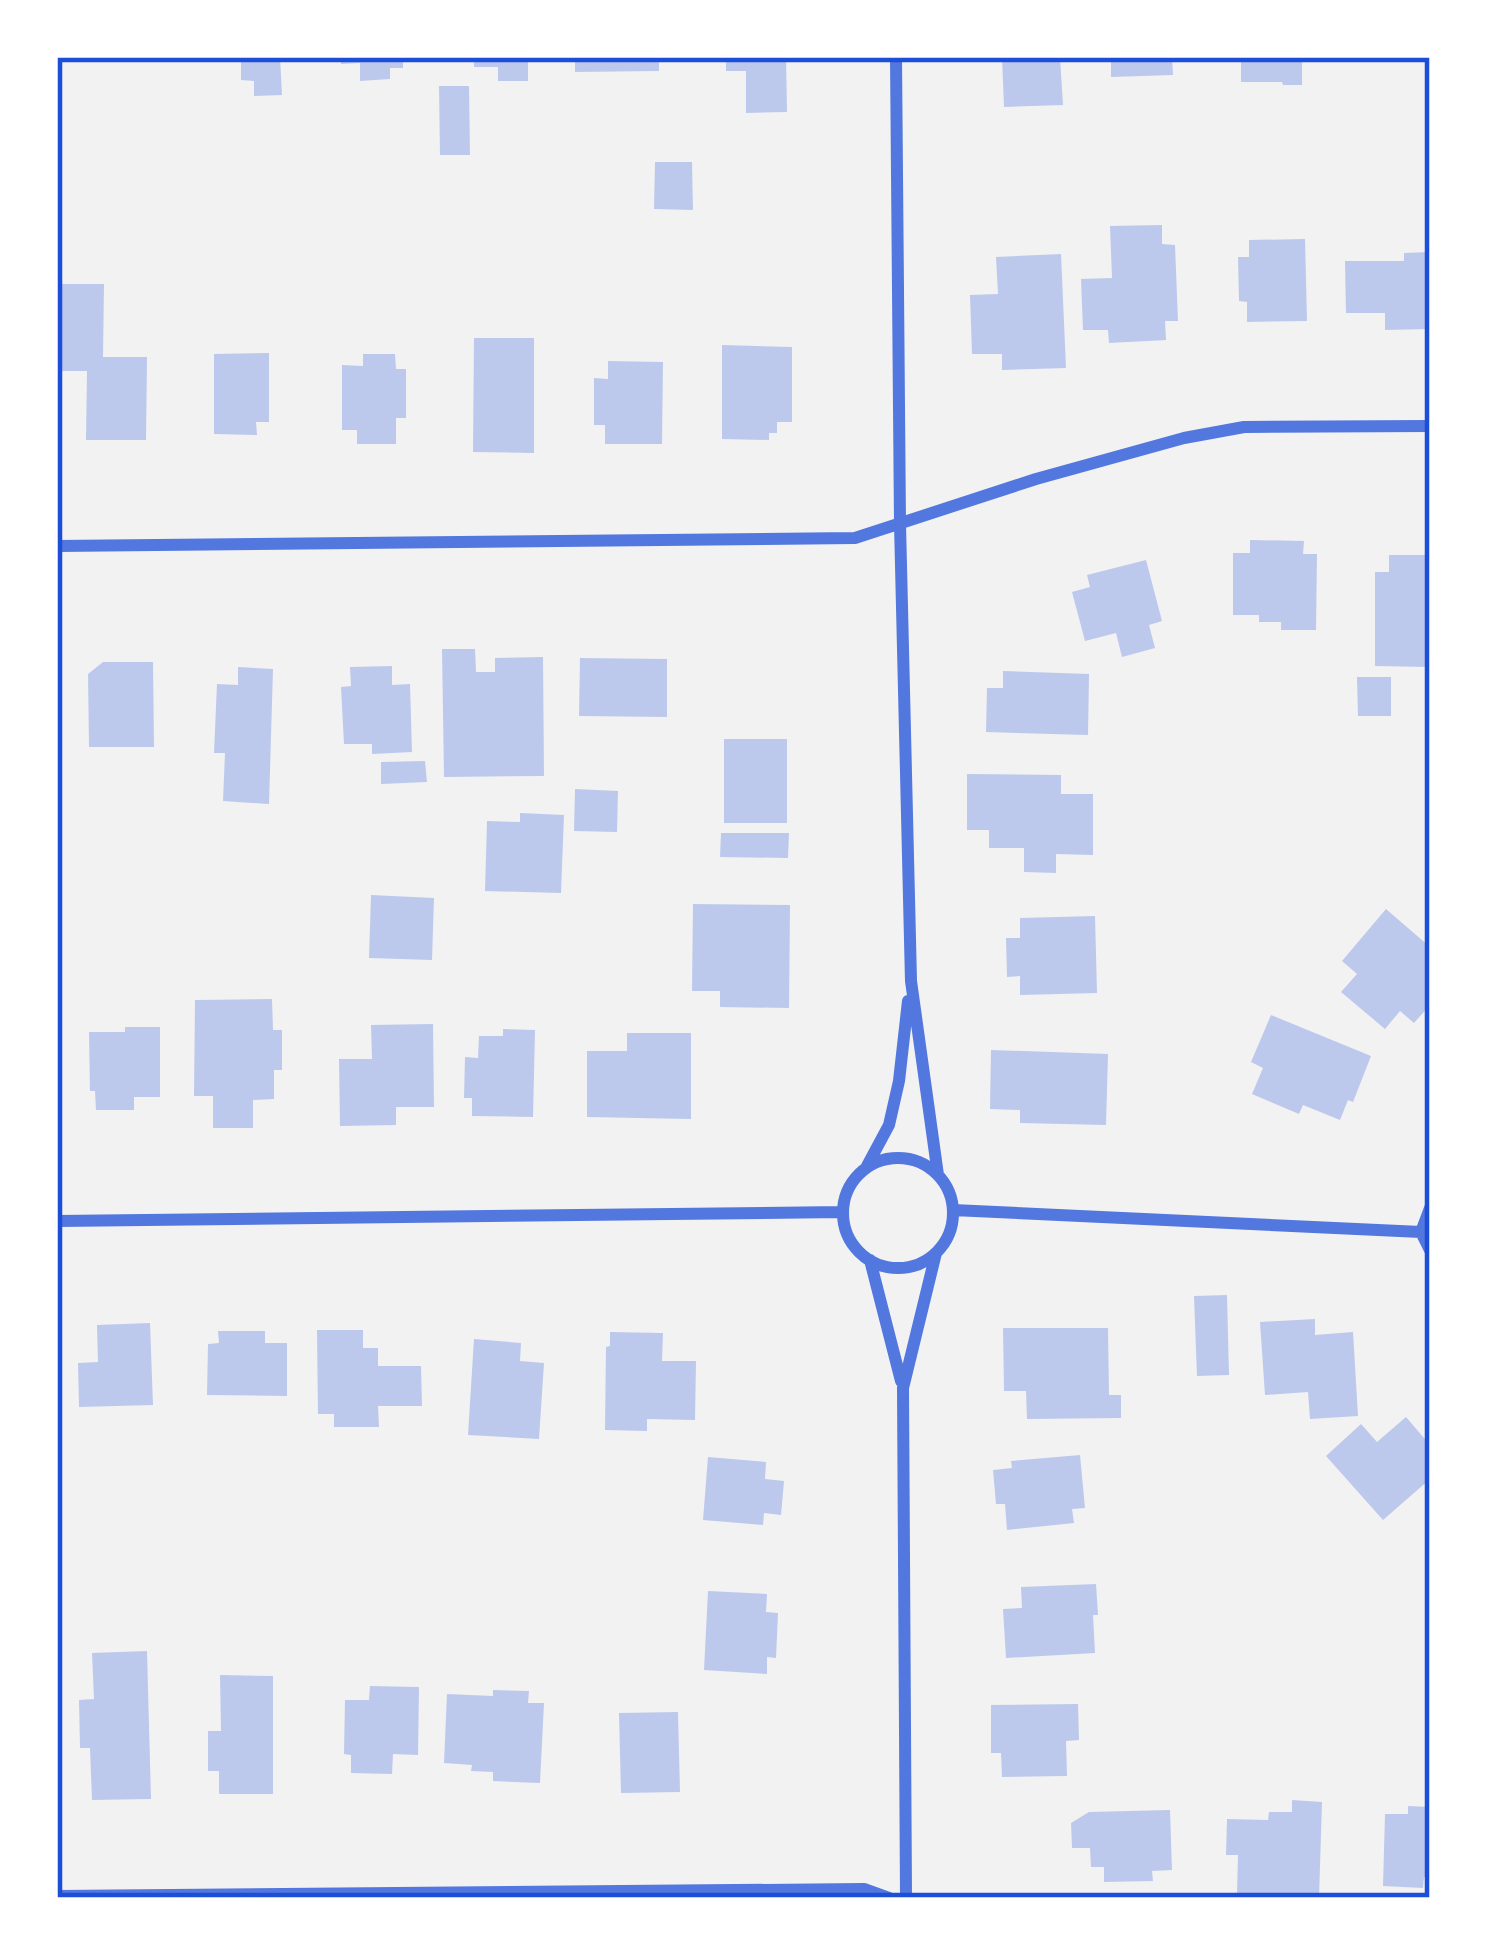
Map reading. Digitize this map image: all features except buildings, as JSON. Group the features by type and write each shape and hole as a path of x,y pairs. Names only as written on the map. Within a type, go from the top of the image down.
{"street":[{"path":"896,57 911,981 938,1175"},
{"path":"57,546 855,538 1184,437 1244,427 1430,426"},
{"path":"911,981 889,1126 867,1167 851,1182 842,1213 847,1234 860,1253 886,1267 904,1268 936,1253"},
{"path":"867,1167 896,1157 926,1166 951,1196 953,1210 950,1233 936,1253 903,1388 906,1898"},
{"path":"1430,1208 1421,1232 1430,1250"},
{"path":"953,1210 1421,1232"},
{"path":"57,1220 842,1213"},
{"path":"870,1260 903,1388"},
{"path":"57,1896 864,1889 890,1898"}]}
